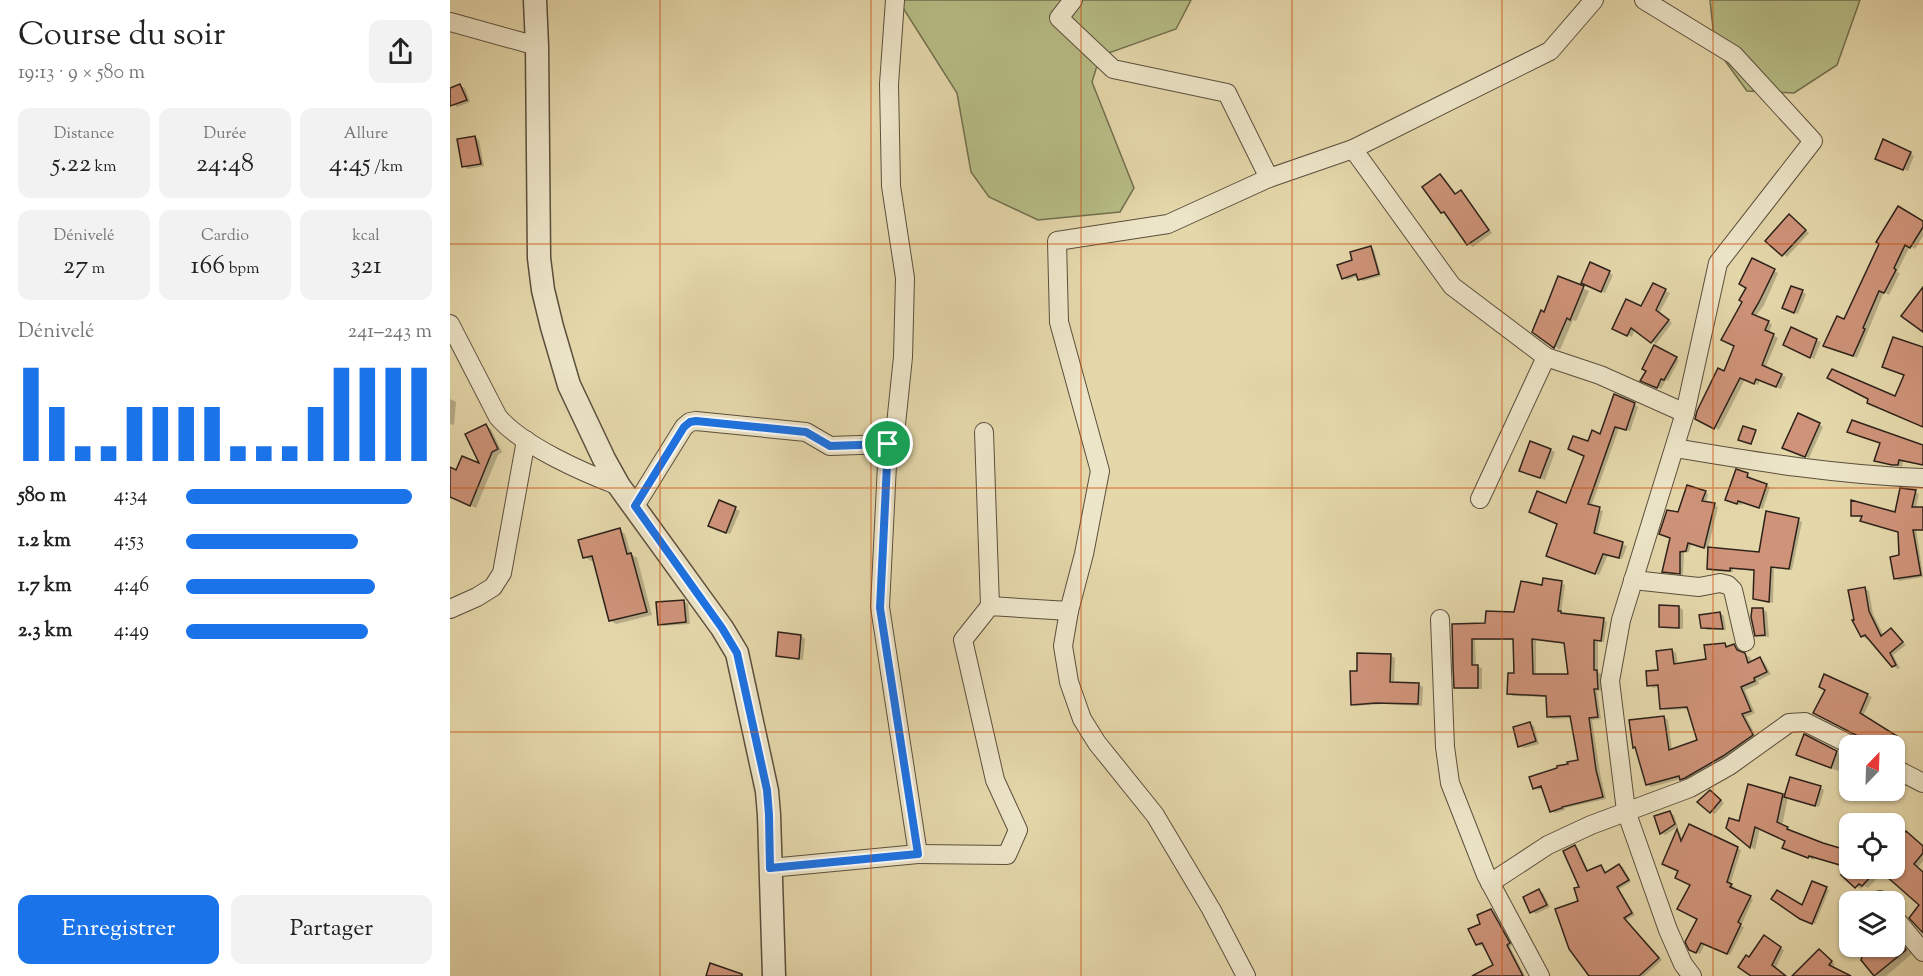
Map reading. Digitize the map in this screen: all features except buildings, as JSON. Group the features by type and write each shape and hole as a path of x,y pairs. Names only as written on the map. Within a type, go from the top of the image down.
{"street":[{"path":"535,0 539,258 543,290 569,386 618,486 635,506 722,628 737,653 767,790 774,976"},
{"path":"895,0 889,84 891,186 905,278 903,357 896,434 888,444 880,608 918,854"},
{"path":"1073,0 1059,18 1113,69 1227,93 1269,178"},
{"path":"1246,976 1211,909 1155,815 1097,743 1082,719 1069,682 1063,646 1100,471 1059,322 1056,241 1168,224 1269,178 1353,149 1550,51 1594,0"},
{"path":"1644,0 1734,55 1813,141 1719,263 1685,413 1621,621 1610,681 1626,811 1668,930 1683,964 1692,976"},
{"path":"450,22 537,46"},
{"path":"1353,149 1452,286 1546,357 1600,375 1685,413"},
{"path":"450,324 498,417 508,429 580,471 618,486"},
{"path":"1480,499 1546,357"},
{"path":"635,506 684,427 690,422 806,432 830,446 888,444"},
{"path":"770,868 918,854 1007,855 1018,830 995,780 963,640 990,606 984,432"},
{"path":"450,609 493,587 502,573 526,440"},
{"path":"1675,448 1782,466 1870,476 1923,478"},
{"path":"1633,580 1699,587 1720,583 1728,585 1733,590 1745,642"},
{"path":"990,606 1069,611"},
{"path":"1440,619 1445,747 1450,783 1490,883 1540,976"},
{"path":"1490,883 1548,845 1591,825 1690,788 1729,766 1789,723 1805,722 1839,739"},
{"path":"1905,774 1923,783"},
{"path":"1905,930 1923,952"}],"green space":[{"path":"898,0 1191,0 1176,29 1100,56 1092,82 1134,188 1120,212 1038,220 989,197 971,172 957,93"},
{"path":"1710,0 1860,0 1837,65 1794,93 1747,91 1715,47"}],"route":[{"path":"690,422 806,432 830,446 888,444 880,608 918,854 770,868 767,790 737,653 722,628 635,506 684,427 690,422"}]}
